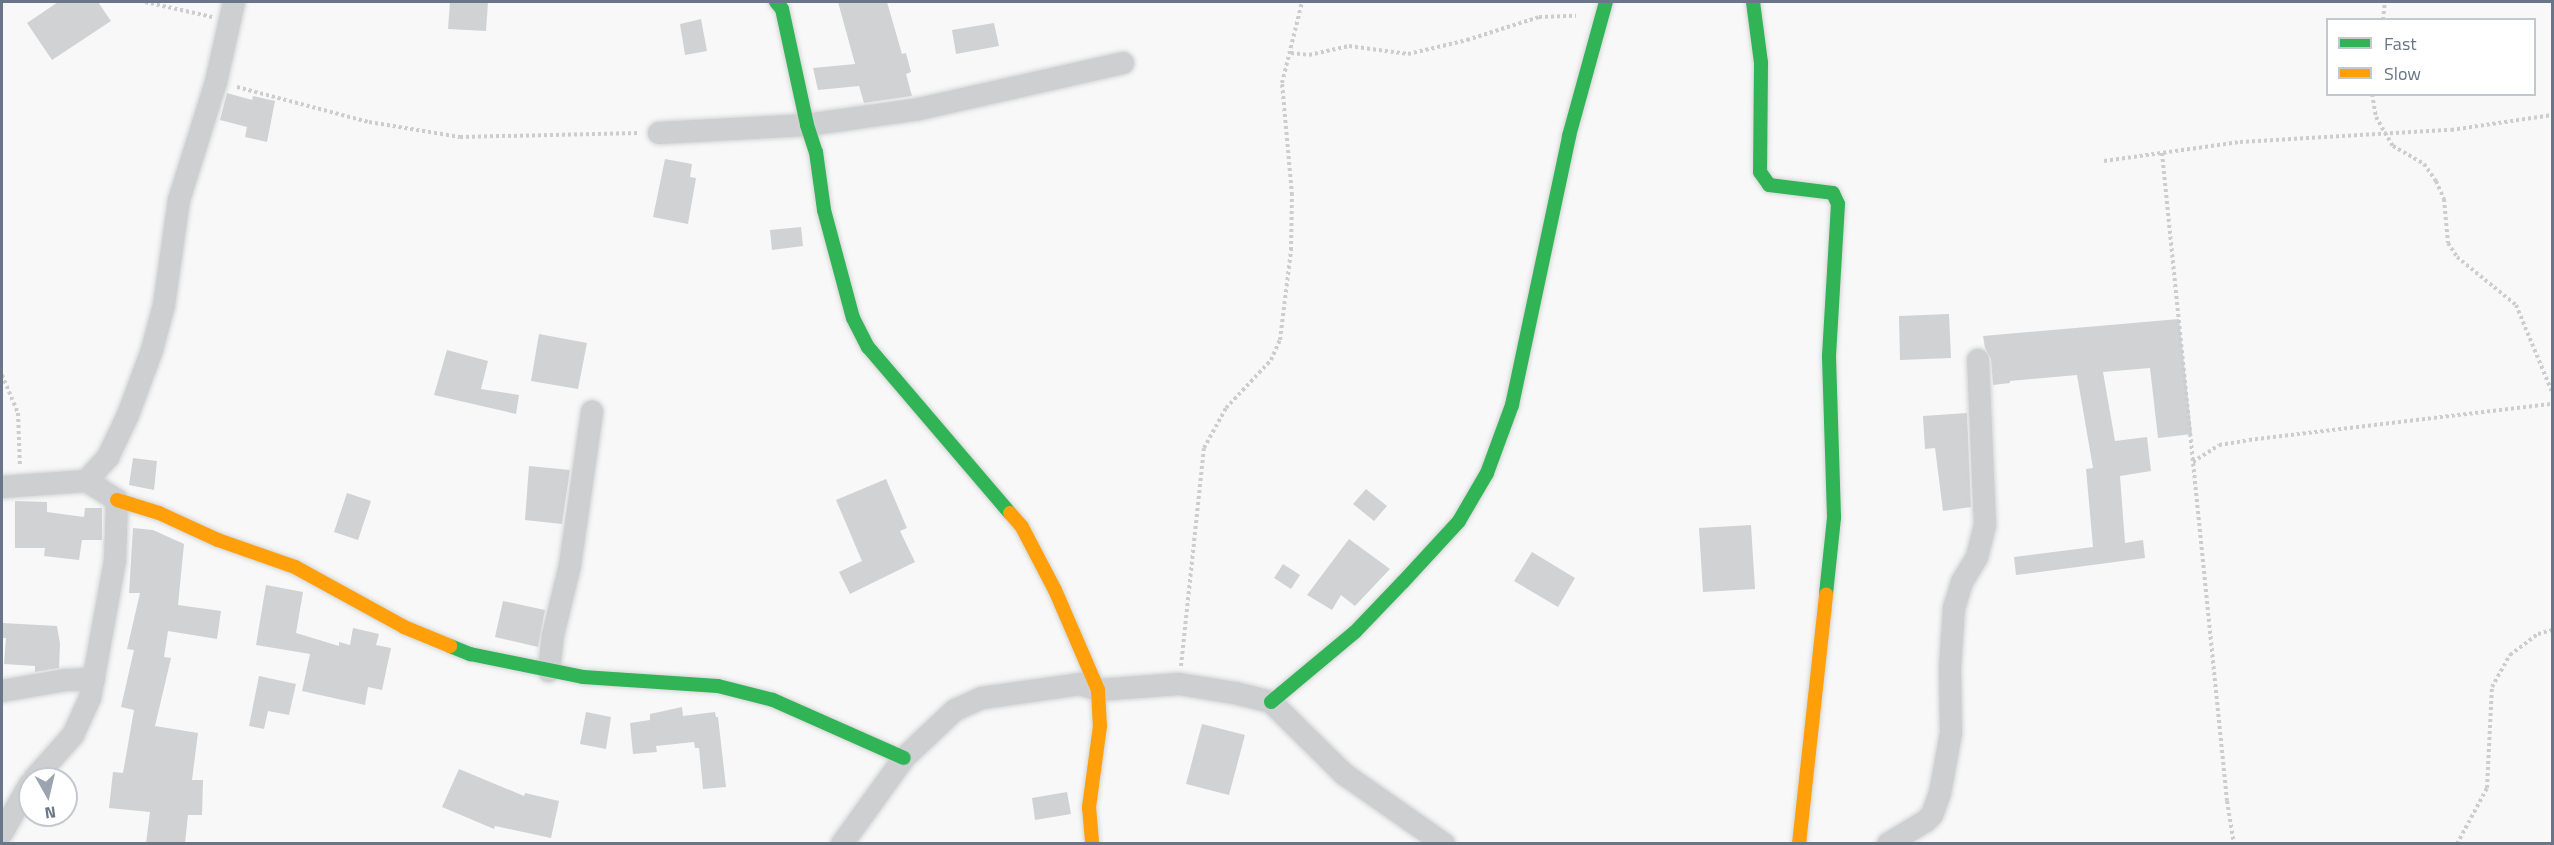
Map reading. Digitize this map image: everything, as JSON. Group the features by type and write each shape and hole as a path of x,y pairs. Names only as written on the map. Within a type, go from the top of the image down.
{"street":[{"path":"1753,2 1761,63 1760,172 1769,185 1833,193 1838,204 1830,357 1834,518 1799,843"},
{"path":"787,4 807,125 816,152 824,210 853,318 868,347 1022,527 1055,590 1098,690 1100,726 1089,807 1092,843"},
{"path":"1271,702 1355,632 1403,582 1459,521 1487,472 1512,405 1569,136 1604,8"},
{"path":"86,481 108,458 128,415 152,350 164,305 179,200 216,82 232,11"},
{"path":"659,133 807,125 919,108 1123,63"},
{"path":"1888,843 1926,821 1932,815 1941,793 1951,733 1950,668 1954,608 1962,582 1977,557 1985,525 1978,360"},
{"path":"549,671 553,634 570,565 592,412"},
{"path":"11,487 86,481 117,500 159,513 218,540 295,567 404,627 470,654 549,671 621,680 718,686 773,700 904,758"},
{"path":"45,767 73,735 90,698 115,561 117,500"},
{"path":"2,691 66,680 94,679"},
{"path":"842,843 904,758 955,710 982,698 1064,684 1080,684 1098,690 1179,684 1235,693 1271,702 1344,774 1444,843"},
{"path":"2,833 18,805"}],"path":[{"path":"145,2 232,11"},
{"path":"1179,684 1204,448 1226,408 1271,360 1280,340 1291,250 1292,195 1282,83 1302,2"},
{"path":"2383,18 2385,2"},
{"path":"1291,53 1309,55 1349,46 1408,54 1467,40 1539,17 1604,8"},
{"path":"216,82 369,123 460,137 659,133"},
{"path":"2372,96 2376,117 2393,146 2424,164 2436,181 2444,199 2448,243 2457,257 2516,305 2553,392"},
{"path":"2104,161 2241,142 2451,130 2553,115"},
{"path":"2162,153 2227,801 2234,843"},
{"path":"2,375 18,413 11,487"},
{"path":"2193,462 2219,445 2249,440 2553,404"},
{"path":"2457,843 2487,788 2492,687 2510,655 2538,634 2553,630"}],"building":[{"path":"58,2 98,2 111,21 52,60 27,23"},
{"path":"450,2 488,2 486,31 448,29"},
{"path":"838,2 887,2 902,54 906,53 911,72 906,74 912,96 864,103 859,86 818,90 813,68 855,64"},
{"path":"701,19 707,51 685,55 680,24"},
{"path":"994,23 999,46 956,54 952,30"},
{"path":"227,93 252,100 253,96 275,101 267,142 245,137 247,127 220,120"},
{"path":"665,159 692,164 690,177 696,178 688,224 653,217"},
{"path":"801,227 803,246 772,250 770,230"},
{"path":"1949,314 1951,358 1900,360 1899,316"},
{"path":"2179,319 2192,434 2158,438 2150,368 2103,372 2115,441 2147,437 2151,471 2120,476 2125,543 2143,540 2145,558 2016,575 2014,557 2093,547 2086,469 2093,468 2077,375 2010,381 2010,383 1993,385 1991,359 1985,348 1983,336"},
{"path":"539,334 587,343 578,389 531,381"},
{"path":"447,350 488,361 481,389 519,395 516,414 434,395"},
{"path":"1967,413 1971,507 1943,511 1935,448 1925,449 1923,416"},
{"path":"133,458 157,461 154,490 129,485"},
{"path":"529,466 570,470 562,524 525,520"},
{"path":"886,479 907,528 900,531 915,562 850,594 839,572 862,561 836,500"},
{"path":"1366,489 1387,506 1374,521 1353,504"},
{"path":"347,493 371,501 358,540 334,532"},
{"path":"15,501 47,502 47,512 84,517 85,508 102,508 102,540 82,540 79,560 44,556 45,548 15,548"},
{"path":"1751,525 1755,589 1703,592 1699,528"},
{"path":"133,528 153,530 184,544 178,605 221,611 217,639 168,631 164,657 171,658 155,726 198,733 192,780 203,780 202,815 188,815 185,843 146,843 150,812 109,808 113,772 123,773 134,710 121,707 134,650 127,649 140,593 129,593"},
{"path":"1349,539 1390,569 1355,606 1341,595 1332,610 1307,595"},
{"path":"1532,552 1575,578 1558,607 1514,581"},
{"path":"1283,564 1300,575 1291,589 1274,578"},
{"path":"266,585 303,592 296,633 339,646 339,642 350,645 353,628 379,634 376,645 391,648 382,690 368,687 365,705 302,691 310,654 256,645"},
{"path":"503,601 545,610 538,647 495,637"},
{"path":"2,623 57,626 60,644 59,668 35,672 35,666 4,664 6,638 2,638"},
{"path":"259,676 296,684 289,715 268,711 264,729 249,726"},
{"path":"682,707 683,716 715,712 718,717 726,787 703,789 699,748 695,748 694,742 656,746 657,752 633,754 630,723 650,720 650,714"},
{"path":"586,712 611,717 606,749 580,744"},
{"path":"1202,724 1245,735 1229,795 1186,784"},
{"path":"459,769 524,796 525,793 559,801 551,838 495,826 494,829 442,807"},
{"path":"1067,792 1071,814 1035,820 1032,798"}],"traffic: fast":[{"path":"776,2 782,9 807,125 816,152 824,210 853,318 868,347 1010,513"},
{"path":"1271,702 1355,632 1403,582 1459,521 1487,473 1512,405 1569,136 1606,2"},
{"path":"1753,2 1761,63 1760,172 1769,185 1833,193 1838,204 1829,357 1834,518 1826,594"},
{"path":"450,646 470,654 583,677 718,686 773,700 904,758"}],"traffic: slow":[{"path":"117,500 159,513 218,540 295,567 404,627 450,646"},
{"path":"1010,513 1022,527 1055,590 1098,690 1100,726 1089,807 1092,844"},
{"path":"1799,844 1826,594"}]}
